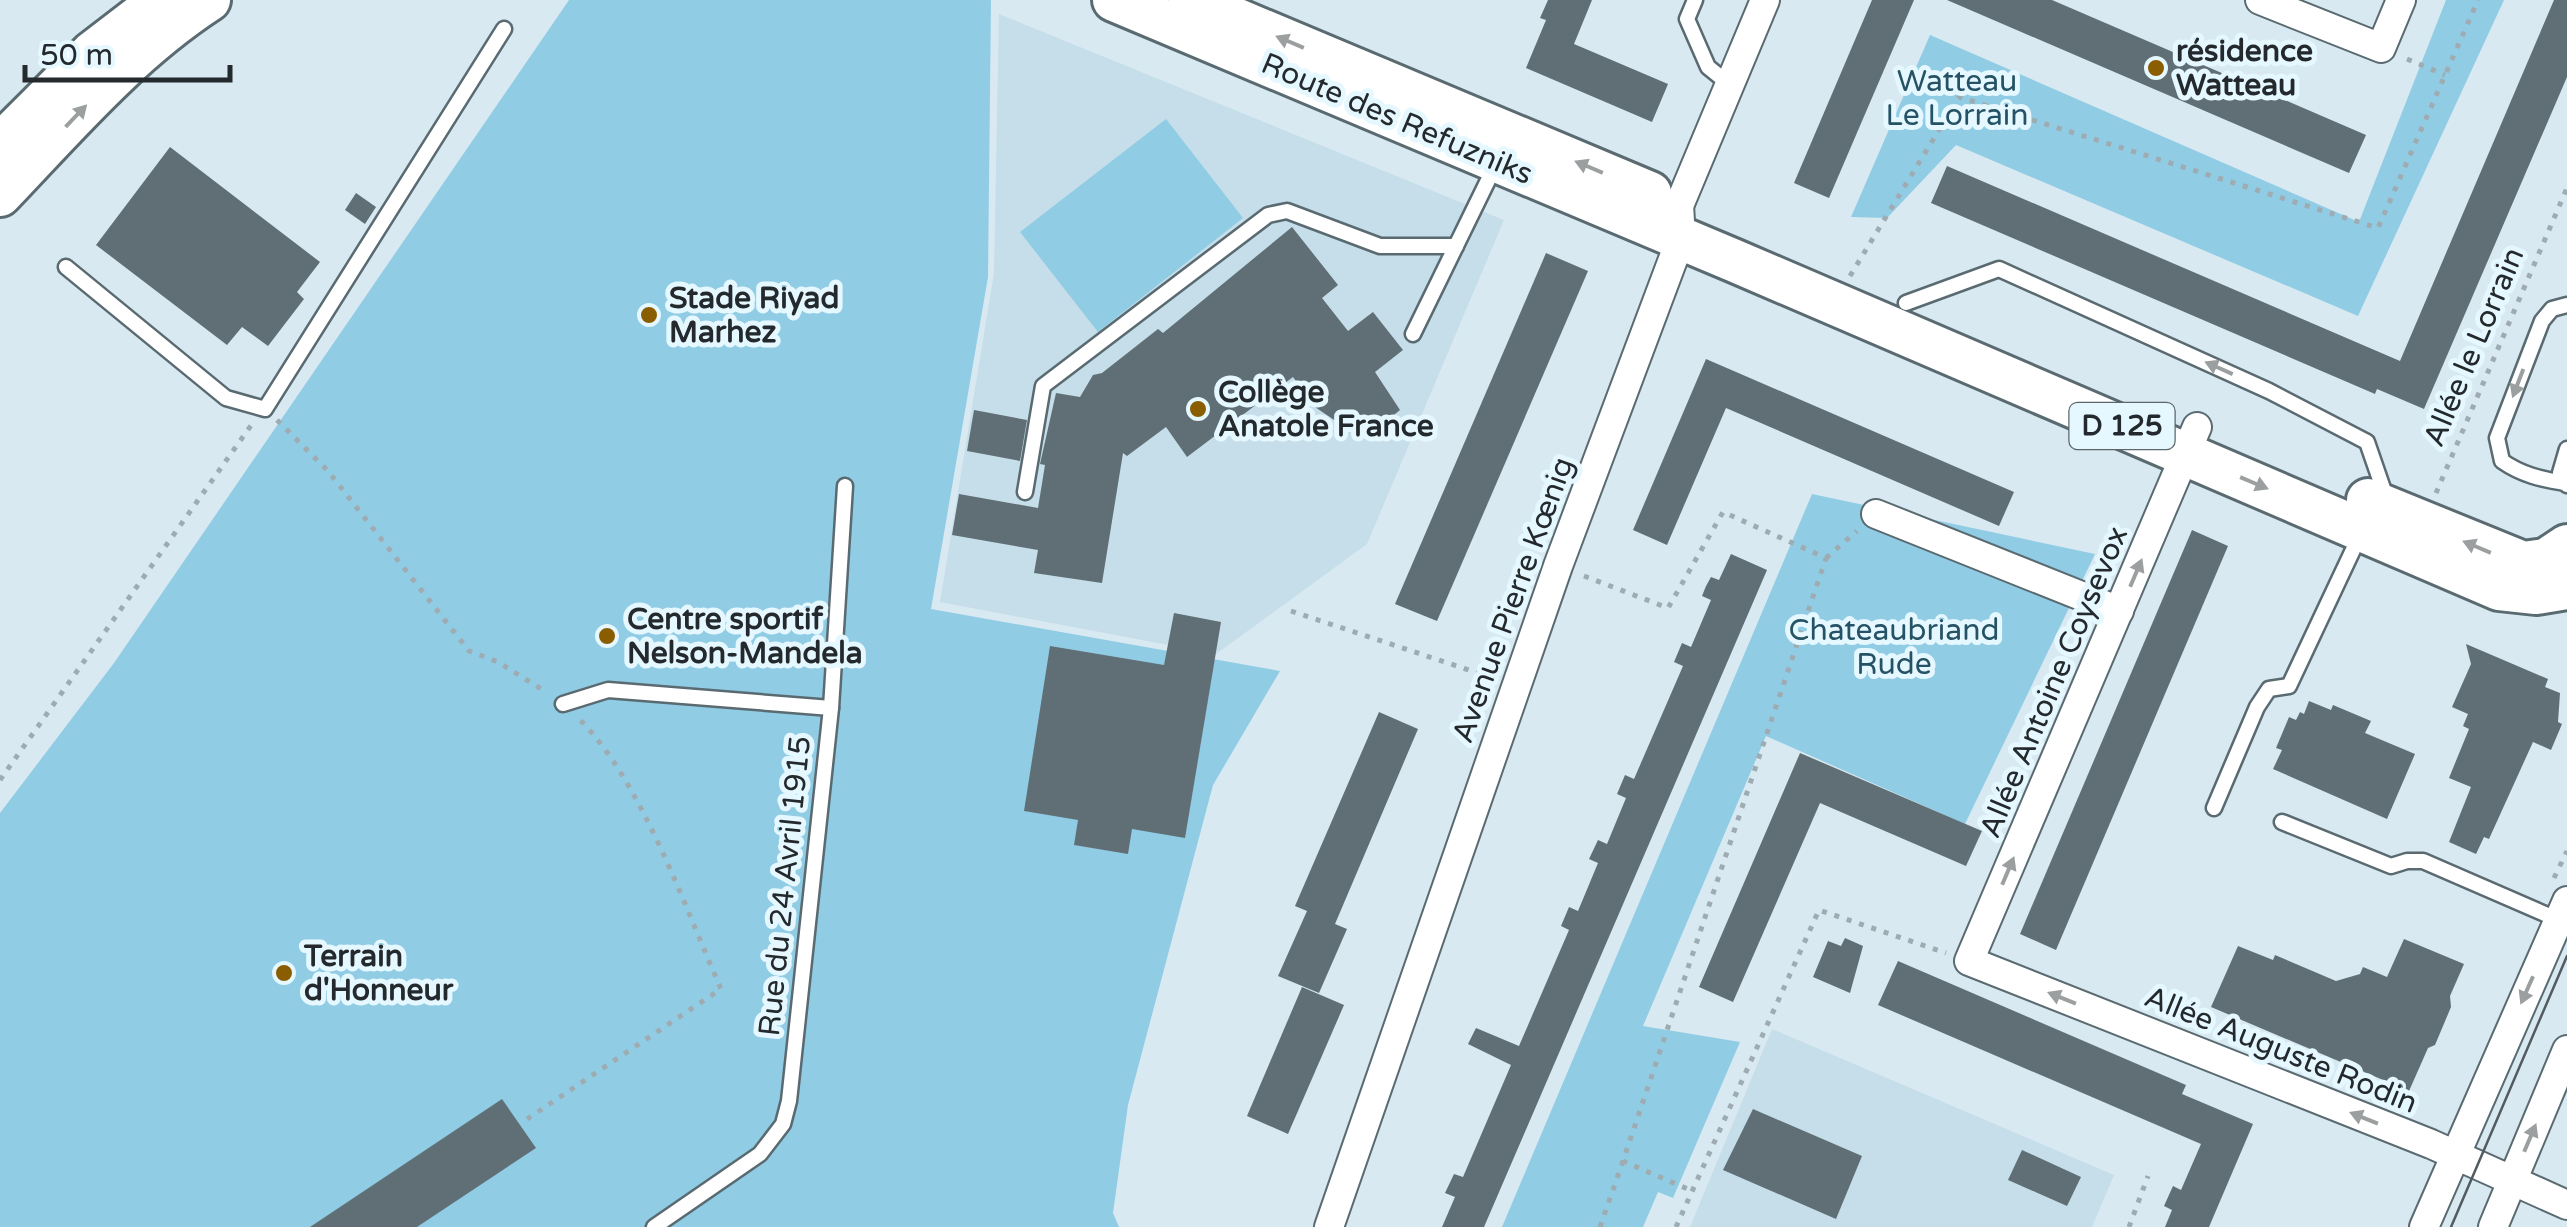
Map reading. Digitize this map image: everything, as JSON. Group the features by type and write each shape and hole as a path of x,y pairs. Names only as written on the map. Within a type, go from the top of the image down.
{"main road":[{"path":"0,145 92,53 161,0"},
{"path":"0,196 101,90 209,0"},
{"name":"Route des Refuzniks","path":"1114,0 1498,161 1680,222"},
{"name":"Route des Refuzniks","path":"1190,0 1680,222"},
{"name":"D 125","path":"1680,222 1848,278 2192,440"},
{"name":"D 125","path":"1680,222 2392,521 2523,564 2546,560 2567,546"},
{"name":"D 125","path":"2392,521 2499,589 2536,593 2567,588"}],"street":[{"name":"Avenue Pierre Kœnig","path":"1329,1227 1728,84 1765,0"},
{"path":"2260,0 2381,48 2401,0"},
{"name":"Allée Antoine Coysevox","path":"1969,961 2192,440"},
{"path":"1876,514 2120,611"},
{"path":"2424,1227 2563,910"},
{"name":"Allée Auguste Rodin","path":"1969,961 2567,1205"},
{"path":"2494,1227 2567,1050"}],"lane":[{"path":"1696,0 1688,18 1708,67 1728,84"},
{"path":"66,267 226,398 266,409 504,29"},
{"path":"1414,334 1498,161"},
{"path":"1025,492 1043,386 1268,214 1287,211 1380,246 1456,246"},
{"path":"1906,303 2000,269 2270,391 2367,442 2392,521 2289,686 2269,689 2256,707 2214,808"},
{"path":"2566,484 2530,477 2512,468 2502,461 2497,438 2542,321 2552,309 2567,306"},
{"path":"2566,484 2560,474 2567,450"},
{"name":"Rue du 24 Avril 1915","path":"654,1227 760,1154 784,1124 831,708 845,486"},
{"path":"563,704 608,690 831,708"},
{"path":"2282,822 2391,866 2423,862 2563,910"}],"path":[{"path":"1848,278 1958,97 2378,228 2478,0"},
{"path":"2381,48 2445,75"},
{"name":"Allée le Lorrain","path":"2392,521 2567,188"},
{"path":"0,780 266,409 328,472 469,651 528,679 563,704 594,734 626,782 721,990 527,1119"},
{"path":"1558,566 1668,608 1723,512 1826,558"},
{"path":"1600,1227 1826,558 1876,514"},
{"path":"1290,611 1516,686"},
{"path":"1676,1227 1820,910 1969,961"},
{"path":"1624,1161 1690,1190"},
{"path":"2128,1227 2148,1176"}],"shaded area":[{"name":"Collège Anatole France","path":"999,14 1504,220 1367,544 1216,654 940,602 994,273"},
{"path":"1772,1029 2114,1175 2092,1227 1690,1227"}],"green space":[{"name":"Centre sportif Nelson-Mandela","path":"569,0 991,0 988,277 931,609 1280,671 1213,785 1128,1105 1113,1213 1119,1227 0,1227 0,813 114,663"},
{"name":"Watteau Le Lorrain","path":"2446,0 2504,0 2358,316 1956,145 1887,218 1851,217 1930,35 2359,222"},
{"path":"1166,119 1243,218 1098,332 1020,232"},
{"name":"Chateaubriand Rude","path":"1812,494 2095,554 1965,824 1766,736 1643,1026 1740,1042 1673,1198 1658,1192 1643,1227 1502,1227"}],"building":[{"path":"1548,0 1592,0 1574,44 1668,84 1652,122 1526,68 1546,20 1540,18"},
{"path":"1872,0 1914,0 1829,198 1794,183"},
{"name":"résidence Watteau","path":"1947,0 2052,0 2366,135 2349,173"},
{"path":"2554,0 2567,0 2567,77 2424,409 2377,389 2375,394 1931,203 1947,166 2400,361"},
{"path":"170,147 320,262 297,292 304,299 268,346 242,327 227,345 96,245"},
{"path":"356,193 376,207 365,224 345,210"},
{"path":"1292,227 1338,285 1322,298 1348,331 1373,312 1403,350 1375,372 1400,410 1373,432 1343,426 1315,407 1293,377 1187,457 1166,427 1127,456 1123,453 1102,583 1034,573 1038,550 952,535 959,494 1038,508 1045,465 1040,464 1056,393 1080,397 1093,375 1102,373 1158,329 1163,333"},
{"path":"1546,253 1588,271 1437,621 1395,604"},
{"path":"1706,359 2014,492 1999,526 1726,408 1667,545 1633,530"},
{"path":"974,410 1027,420 1020,461 967,451"},
{"path":"2192,530 2228,546 2056,950 2020,934"},
{"path":"1731,554 1767,570 1484,1227 1442,1227 1455,1197 1445,1193 1454,1174 1463,1177 1511,1065 1468,1044 1476,1028 1519,1046 1569,930 1561,926 1569,907 1578,911 1598,863 1589,859 1598,840 1607,844 1626,798 1617,794 1625,775 1634,779 1683,666 1674,662 1682,643 1691,647 1711,600 1702,596 1706,586 1711,577 1719,580"},
{"path":"1174,613 1221,622 1185,838 1132,829 1128,854 1074,845 1078,820 1024,811 1050,646 1164,665"},
{"path":"2466,644 2548,679 2545,687 2560,693 2558,722 2562,724 2551,750 2533,742 2489,839 2484,837 2476,854 2449,842 2471,787 2449,778 2469,729 2463,726 2468,714 2452,707 2471,664"},
{"path":"2309,701 2331,710 2333,705 2371,721 2365,733 2415,754 2387,819 2273,769 2282,750 2276,748 2289,717 2296,720 2300,712 2304,714"},
{"path":"1379,712 1418,729 1335,924 1347,929 1319,993 1278,976 1307,911 1295,906"},
{"path":"1800,753 1982,831 1966,866 1820,803 1733,1002 1699,987"},
{"path":"1845,938 1863,946 1850,993 1813,977 1828,941 1841,946"},
{"path":"2404,939 2464,964 2435,1045 2428,1048 2409,1091 2211,1007 2238,946 2273,960 2275,955 2336,981 2360,974 2363,967 2387,977"},
{"path":"1898,961 2186,1085 2182,1094 2253,1124 2209,1227 2165,1227 2172,1210 2164,1206 2173,1186 2181,1190 2201,1144 1878,1005"},
{"path":"1302,987 1344,1005 1288,1134 1247,1116"},
{"path":"502,1099 536,1148 417,1227 310,1227"},
{"path":"1753,1109 1862,1156 1836,1219 1723,1170"},
{"path":"2022,1150 2081,1177 2067,1206 2008,1180"}],"tram line":[{"path":"2451,1227 2567,956"}],"place":[{"name":"résidence Watteau","path":"2156,68"},
{"name":"Stade Riyad Marhez","path":"649,315"},
{"name":"Collège Anatole France","path":"1198,409"},
{"name":"Centre sportif Nelson-Mandela","path":"607,636"},
{"name":"Terrain d'Honneur","path":"284,973"}]}
